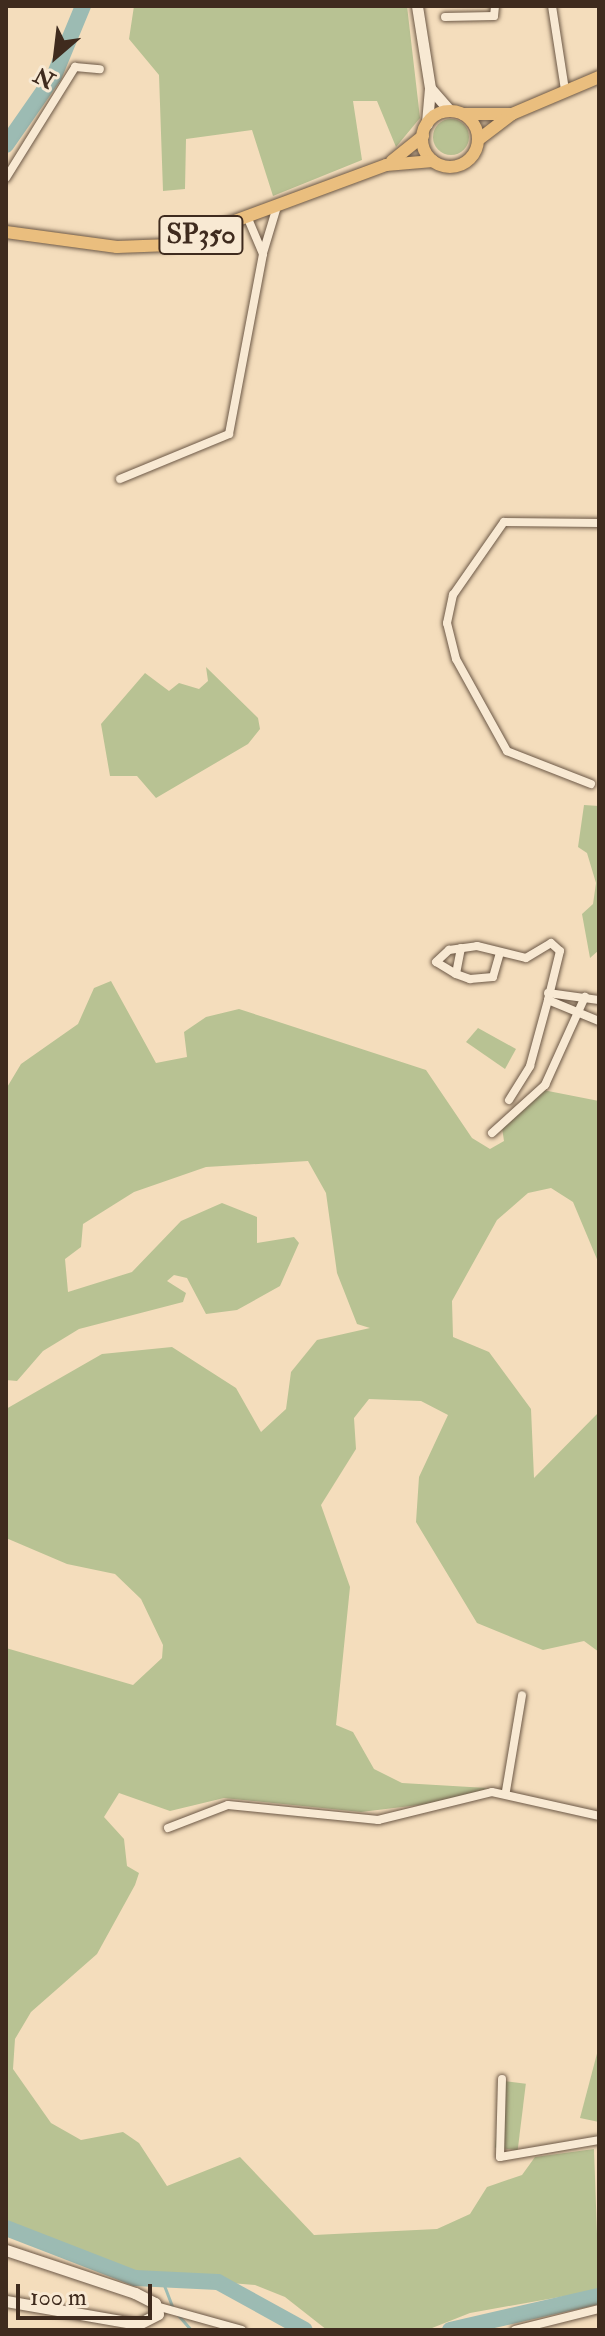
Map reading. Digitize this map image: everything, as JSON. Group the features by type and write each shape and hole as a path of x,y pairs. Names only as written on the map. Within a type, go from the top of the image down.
{"main road":[{"path":"456,113 478,140 512,114 599,77"},
{"path":"456,113 512,114"},
{"name":"SP350","path":"386,165 425,130 456,113"},
{"path":"425,130 433,161"},
{"name":"SP350","path":"6,232 117,247 170,245 249,221 386,165 433,161 458,165 478,140"}],"street":[{"path":"417,6 430,88 425,130"},
{"path":"445,17 494,16 495,6"},
{"path":"552,6 565,90"},
{"path":"6,178 75,67 100,69"},
{"path":"430,88 456,113"},
{"path":"120,479 229,434 263,254 276,210"},
{"path":"249,221 263,254"},
{"path":"591,784 507,751 456,659 447,623 453,595 504,522 599,523"},
{"path":"500,952 492,978 456,974 436,962 461,948 500,952 526,958 545,944 558,946 530,1066 509,1100"},
{"path":"456,974 461,948"},
{"path":"548,997 599,1000"},
{"path":"548,997 577,1014 599,1021"},
{"path":"492,1133 539,1093 585,997"},
{"path":"506,1791 522,1695"},
{"path":"170,1833 184,1818 244,1805 378,1820 506,1791 599,1816"},
{"path":"502,2079 500,2157 599,2140"},
{"path":"6,2250 161,2308 242,2330"},
{"path":"6,2301 138,2324 155,2319 161,2308"},
{"path":"515,2330 599,2309"}],"green space":[{"path":"134,6 407,6 420,118 396,147 377,101 353,101 362,160 273,196 252,130 186,139 185,189 163,191 159,75 129,39"},
{"path":"451,119 464,124 469,137 464,150 451,155 438,150 433,137 438,124"},
{"path":"206,667 258,718 260,729 248,744 156,798 137,776 110,776 101,724 145,673 169,691 179,683 199,689 208,681"},
{"path":"584,805 599,806 599,950 590,958 582,914 593,904 596,883 587,853 578,847"},
{"path":"111,981 156,1063 187,1057 184,1032 206,1017 239,1009 426,1070 472,1138 490,1149 504,1141 502,1128 543,1090 599,1101 599,1264 573,1202 551,1188 528,1193 497,1220 452,1301 453,1337 489,1352 531,1409 534,1478 599,1412 599,1652 584,1641 543,1650 477,1623 416,1522 419,1477 448,1415 421,1401 369,1399 354,1418 356,1449 321,1505 350,1587 336,1725 353,1732 374,1769 402,1783 487,1788 460,1800 361,1812 224,1798 170,1811 119,1793 104,1817 124,1839 127,1866 139,1873 135,1885 97,1954 31,2012 15,2039 13,2069 51,2123 81,2140 123,2132 139,2143 167,2186 240,2157 314,2235 437,2229 470,2214 487,2187 522,2175 535,2157 594,2149 599,2290 470,2313 427,2330 327,2330 285,2297 255,2285 143,2276 6,2223 6,1648 133,1685 162,1658 163,1645 141,1599 115,1574 67,1564 6,1538 6,1409 102,1354 172,1347 236,1388 261,1432 286,1409 291,1372 317,1340 370,1328 357,1324 337,1273 326,1193 308,1161 206,1167 134,1192 83,1224 81,1247 65,1259 68,1292 132,1272 181,1221 222,1203 257,1217 257,1243 294,1237 299,1243 280,1286 237,1310 206,1314 187,1278 174,1275 167,1281 186,1293 183,1302 79,1329 43,1351 17,1381 6,1380 6,1089 21,1064 78,1024 94,988"},
{"path":"478,1028 516,1049 505,1069 466,1042"},
{"path":"599,2046 599,2122 580,2118"},
{"path":"503,2081 526,2084 518,2150 495,2148"}],"waterway":[{"path":"6,145 54,76 83,6"},
{"path":"6,2228 135,2278 218,2282 305,2330"},
{"path":"162,2280 173,2309"},
{"path":"450,2330 599,2296"},
{"path":"178,2315 191,2330"}]}
